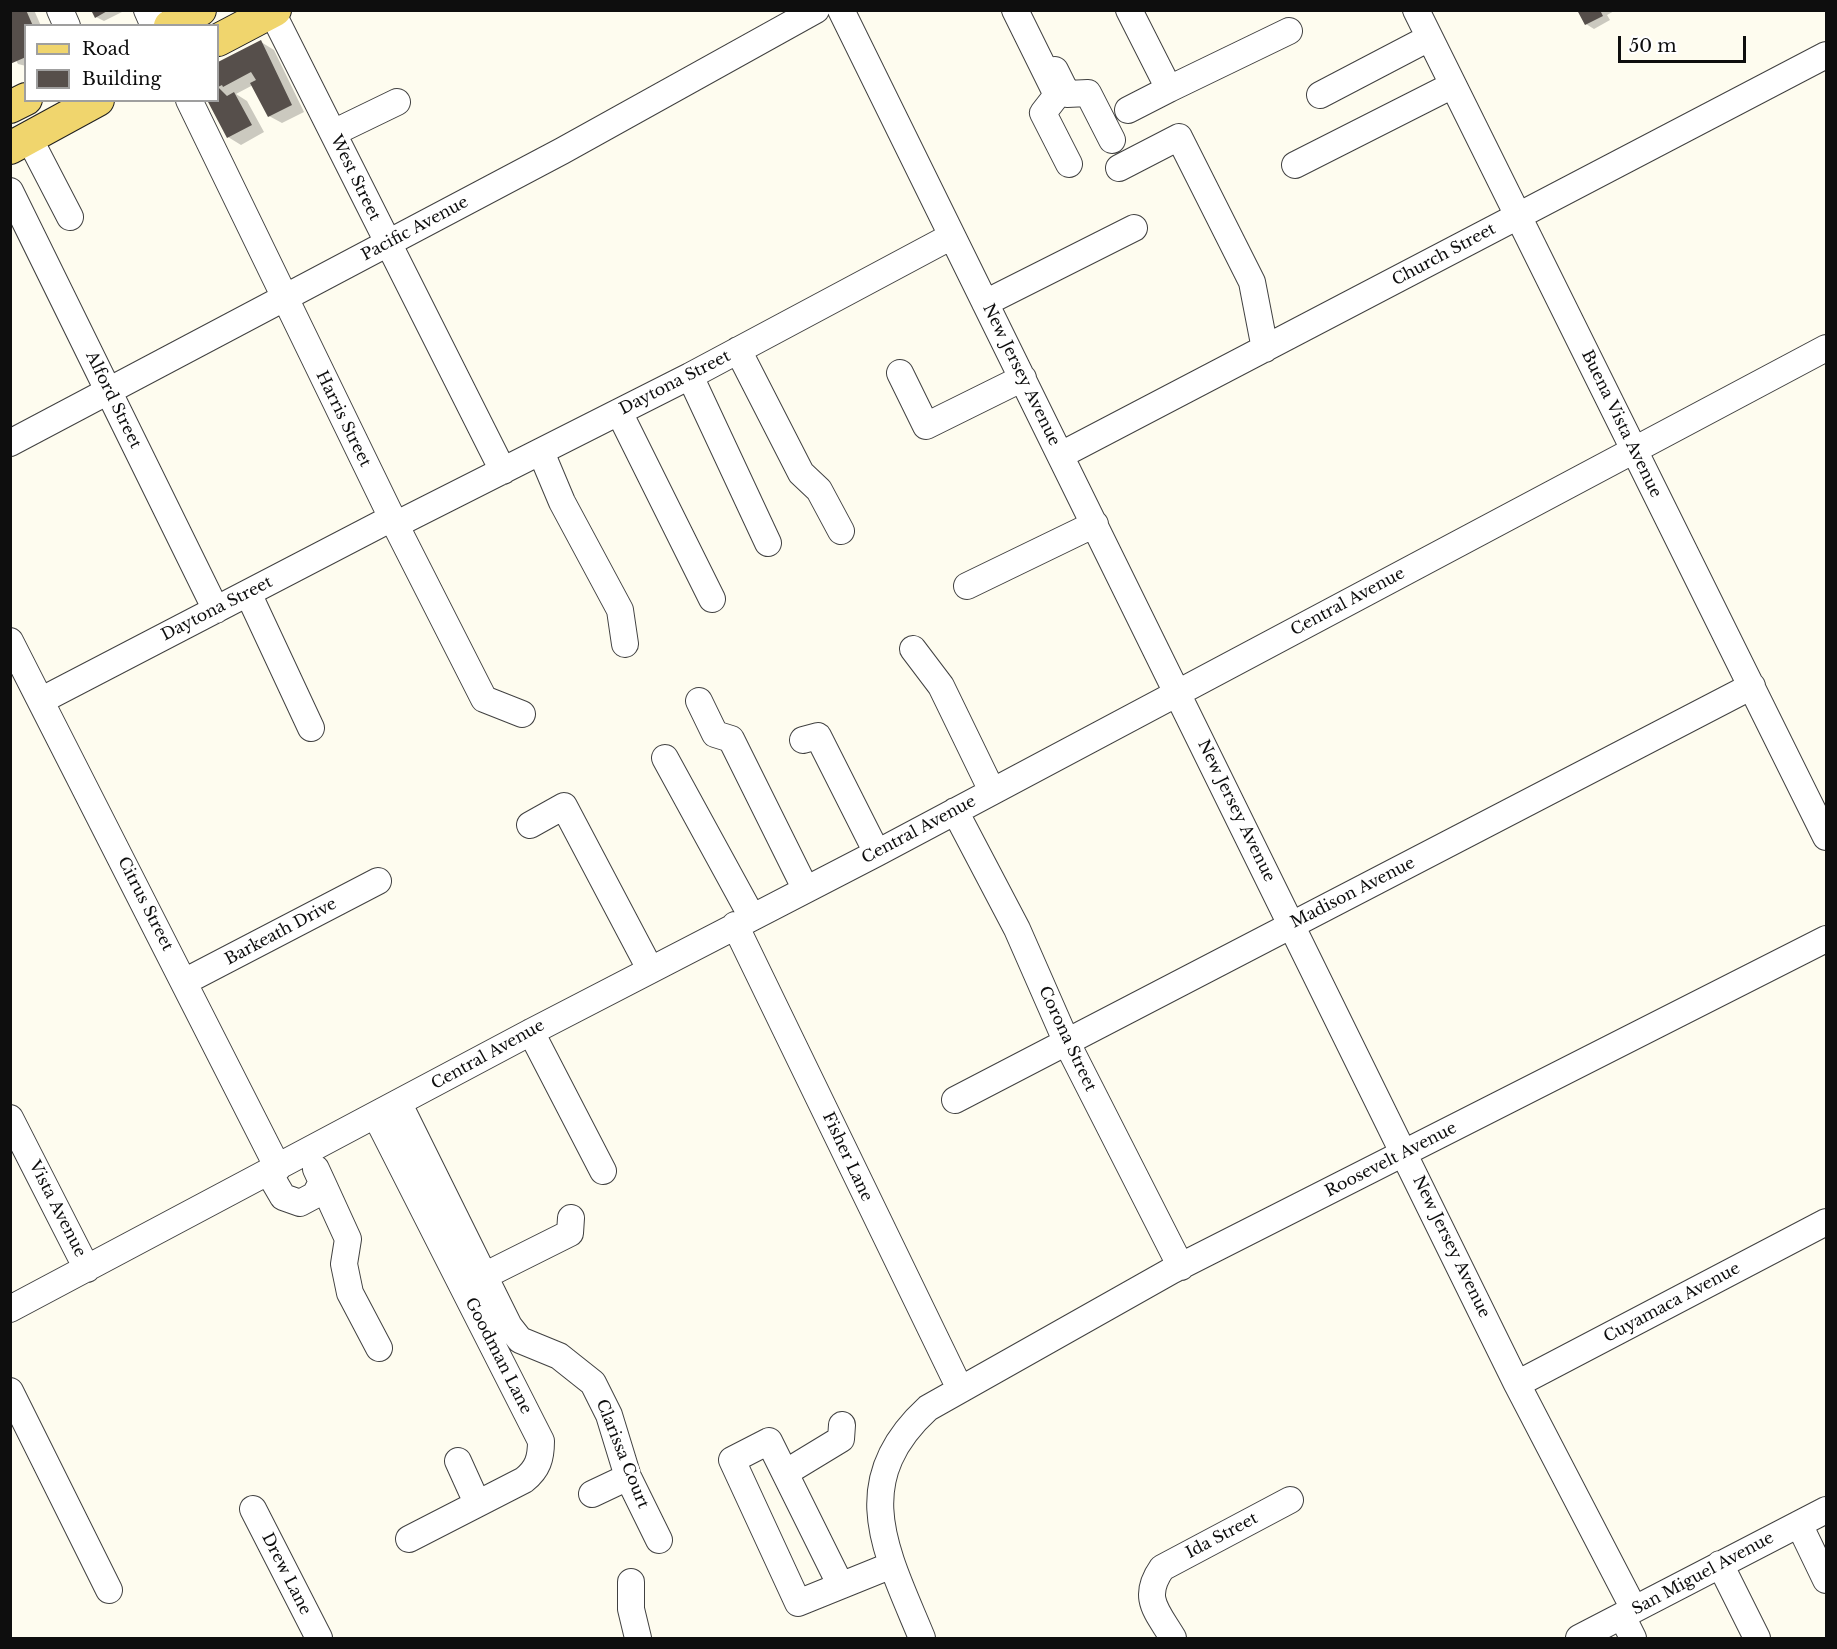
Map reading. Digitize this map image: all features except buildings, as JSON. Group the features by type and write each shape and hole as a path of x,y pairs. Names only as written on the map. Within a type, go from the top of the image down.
{"main road":[{"path":"219,39 273,11"},
{"path":"10,107 24,100"},
{"path":"20,143 94,102"}],"street":[{"path":"60,10 66,24"},
{"path":"147,10 153,24"},
{"name":"Pacific Avenue","path":"10,443 388,243 816,10"},
{"name":"New Jersey Avenue","path":"841,10 1406,1153 1630,1621"},
{"path":"1015,10 1057,96 1043,113 1069,164"},
{"path":"1027,10 1067,94 1088,93 1112,140"},
{"path":"1129,10 1169,89"},
{"name":"Buena Vista Avenue","path":"1416,10 1827,837"},
{"name":"West Street","path":"273,11 503,471"},
{"path":"1128,110 1289,31"},
{"path":"1320,95 1430,38"},
{"name":"Church Street","path":"1061,455 1827,55"},
{"path":"1295,165 1453,85"},
{"name":"Harris Street","path":"190,102 284,298 484,699 522,714"},
{"path":"333,133 397,102"},
{"path":"1119,168 1179,137 1252,282 1265,349"},
{"path":"20,143 49,177 70,217"},
{"path":"11,193 49,177"},
{"name":"Alford Street","path":"11,193 216,610"},
{"path":"986,303 1134,228"},
{"name":"Daytona Street","path":"42,700 248,593 394,521 503,471 619,412 952,236"},
{"path":"738,350 801,473 819,490 841,531"},
{"name":"Central Avenue","path":"10,1309 650,969 805,888 877,854 1634,450 1825,354"},
{"path":"900,373 926,426 1023,378"},
{"path":"690,375 768,543"},
{"path":"619,412 712,599"},
{"path":"540,452 562,502 620,610 625,644"},
{"path":"967,586 1095,524"},
{"path":"248,593 311,728"},
{"name":"Citrus Street","path":"10,641 184,982 274,1170"},
{"path":"913,649 941,686 992,791"},
{"name":"Madison Avenue","path":"955,1100 1752,686"},
{"path":"699,701 715,734 731,739 805,888"},
{"path":"803,740 818,736 877,854"},
{"name":"Fisher Lane","path":"664,758 743,921 960,1389"},
{"path":"530,825 564,806 650,969"},
{"name":"Corona Street","path":"955,811 1017,929 1067,1043 1181,1267"},
{"name":"Barkeath Drive","path":"184,982 378,881"},
{"name":"Roosevelt Avenue","path":"922,1638 892,1565 879,1519 882,1484 886,1467 903,1434 915,1420 943,1397 1181,1267 1827,939"},
{"path":"531,1032 603,1171"},
{"name":"Clarissa Court","path":"399,1104 509,1326 520,1340 559,1356 593,1383 609,1415 628,1477 658,1540"},
{"name":"Goodman Lane","path":"376,1116 541,1441 541,1456 533,1473 409,1539"},
{"name":"Vista Avenue","path":"10,1118 87,1269"},
{"path":"309,1152 348,1239 344,1264 351,1293 379,1348"},
{"path":"274,1170 283,1197 300,1203 315,1195 322,1182"},
{"path":"484,1276 570,1233 571,1218"},
{"name":"Cuyamaca Avenue","path":"1517,1384 1827,1222"},
{"path":"10,1391 109,1590"},
{"path":"785,1473 841,1439 842,1425"},
{"path":"840,1584 769,1441 732,1460 798,1603 840,1584 892,1565"},
{"path":"458,1461 477,1503"},
{"path":"592,1494 628,1477"},
{"name":"Ida Street","path":"1173,1638 1151,1600 1151,1585 1156,1575 1162,1568 1290,1500"},
{"name":"Drew Lane","path":"253,1509 319,1638"},
{"name":"San Miguel Avenue","path":"1579,1638 1630,1621 1720,1564 1827,1510"},
{"path":"1798,1524 1827,1580"},
{"path":"1720,1564 1757,1638"},
{"path":"631,1582 631,1609 638,1638"}]}
